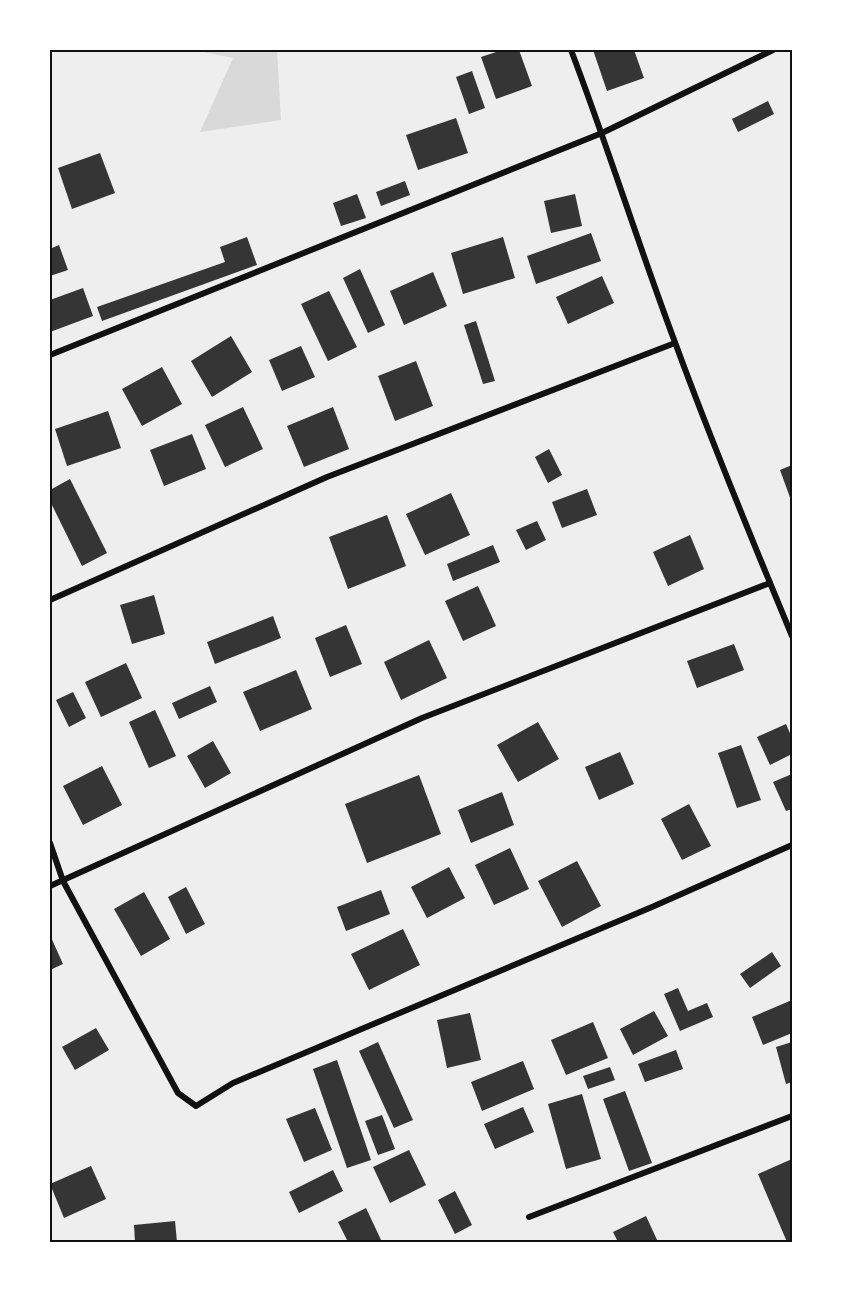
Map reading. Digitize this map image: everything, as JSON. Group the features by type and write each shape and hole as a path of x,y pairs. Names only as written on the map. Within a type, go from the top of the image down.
{"street":[{"path":"571,50 675,343 792,636"},
{"path":"50,355 602,133 773,50"},
{"path":"50,600 327,477 675,343"},
{"path":"50,886 422,718 770,583"},
{"path":"50,843 63,881 178,1093 196,1106 233,1083 652,907 792,845"},
{"path":"529,1217 792,1116"}],"shaded area":[{"path":"50,50 792,50 792,1242 50,1242"},
{"path":"194,50 277,50 281,120 200,132 233,58"}],"building":[{"path":"502,50 519,50 532,86 496,99 481,57"},
{"path":"593,50 634,50 644,78 607,91"},
{"path":"472,71 485,108 469,114 456,77"},
{"path":"768,101 774,114 738,132 732,119"},
{"path":"456,118 468,153 418,170 406,135"},
{"path":"100,153 115,193 72,209 58,168"},
{"path":"405,181 410,195 381,206 376,192"},
{"path":"357,194 366,218 341,226 333,203"},
{"path":"575,194 582,226 551,233 544,201"},
{"path":"591,233 601,261 536,284 527,256"},
{"path":"247,237 257,265 102,321 97,307 225,262 220,247"},
{"path":"503,237 515,278 463,294 451,253"},
{"path":"59,245 68,270 50,276 50,249"},
{"path":"360,269 385,325 368,333 343,278"},
{"path":"433,272 447,306 404,325 390,291"},
{"path":"602,276 614,303 568,324 556,297"},
{"path":"83,288 93,316 50,332 50,300"},
{"path":"329,291 357,347 328,361 301,304"},
{"path":"476,321 495,381 483,384 464,325"},
{"path":"231,336 252,372 212,397 191,361"},
{"path":"301,346 315,377 282,391 269,360"},
{"path":"416,361 433,406 395,421 378,376"},
{"path":"162,367 182,404 142,426 122,389"},
{"path":"243,407 263,449 225,467 205,425"},
{"path":"333,407 349,449 304,467 287,426"},
{"path":"108,411 121,448 67,466 55,429"},
{"path":"192,434 206,469 164,486 150,450"},
{"path":"549,449 562,475 548,483 535,457"},
{"path":"792,465 792,503 780,470"},
{"path":"70,479 107,553 82,566 50,501 50,490"},
{"path":"587,489 597,515 562,528 552,502"},
{"path":"451,493 470,535 425,555 406,514"},
{"path":"387,515 406,566 348,589 329,537"},
{"path":"537,521 546,540 526,550 516,530"},
{"path":"690,535 704,569 668,586 653,552"},
{"path":"493,545 500,562 453,581 447,564"},
{"path":"478,586 496,626 463,641 445,601"},
{"path":"154,595 165,634 132,644 120,605"},
{"path":"273,616 281,638 215,664 207,642"},
{"path":"346,625 362,664 330,677 315,638"},
{"path":"429,640 447,678 401,700 384,662"},
{"path":"734,644 744,670 697,688 687,661"},
{"path":"126,663 142,698 101,717 85,682"},
{"path":"296,670 312,709 260,731 243,692"},
{"path":"210,686 217,702 179,719 172,703"},
{"path":"73,692 86,718 69,727 56,700"},
{"path":"155,710 176,756 149,768 129,722"},
{"path":"538,722 559,759 518,782 497,745"},
{"path":"786,724 792,738 792,754 770,765 757,737"},
{"path":"213,741 231,773 205,788 187,756"},
{"path":"741,745 761,800 737,808 718,753"},
{"path":"620,752 634,784 599,800 585,767"},
{"path":"102,766 122,805 83,825 63,786"},
{"path":"792,774 792,809 786,811 773,782"},
{"path":"419,775 441,834 367,863 345,804"},
{"path":"502,792 514,825 471,843 458,810"},
{"path":"689,804 711,846 682,860 661,819"},
{"path":"510,848 529,889 494,905 475,865"},
{"path":"577,861 601,906 562,927 538,881"},
{"path":"449,867 465,898 427,918 411,887"},
{"path":"186,887 205,924 186,934 168,897"},
{"path":"381,890 390,914 346,931 337,907"},
{"path":"144,892 170,939 141,956 114,909"},
{"path":"403,929 420,965 369,990 351,954"},
{"path":"50,935 63,964 50,970"},
{"path":"772,952 781,966 750,988 740,974"},
{"path":"678,988 688,1011 707,1003 713,1017 680,1031 664,994"},
{"path":"792,1000 792,1033 763,1045 752,1017"},
{"path":"654,1011 668,1036 633,1055 620,1029"},
{"path":"470,1013 481,1060 447,1068 437,1020"},
{"path":"593,1022 608,1058 566,1075 551,1040"},
{"path":"96,1028 109,1050 75,1070 62,1047"},
{"path":"378,1042 413,1120 394,1128 359,1051"},
{"path":"792,1042 792,1082 786,1084 776,1047"},
{"path":"676,1050 683,1069 645,1082 638,1064"},
{"path":"337,1060 371,1160 347,1168 313,1069"},
{"path":"523,1061 534,1089 482,1111 471,1082"},
{"path":"610,1067 615,1080 588,1089 583,1076"},
{"path":"625,1091 652,1163 629,1171 603,1099"},
{"path":"582,1094 601,1159 566,1169 548,1104"},
{"path":"523,1107 534,1132 495,1149 484,1124"},
{"path":"315,1108 332,1150 304,1162 286,1119"},
{"path":"382,1115 395,1149 378,1155 365,1121"},
{"path":"409,1150 426,1185 390,1203 373,1167"},
{"path":"792,1159 792,1242 787,1242 758,1174"},
{"path":"91,1166 106,1199 64,1218 50,1184"},
{"path":"333,1170 343,1191 299,1213 289,1192"},
{"path":"455,1191 472,1225 455,1234 438,1200"},
{"path":"366,1208 382,1242 348,1242 338,1222"},
{"path":"646,1216 658,1242 618,1242 613,1232"},
{"path":"175,1221 177,1242 135,1242 134,1225"}]}
